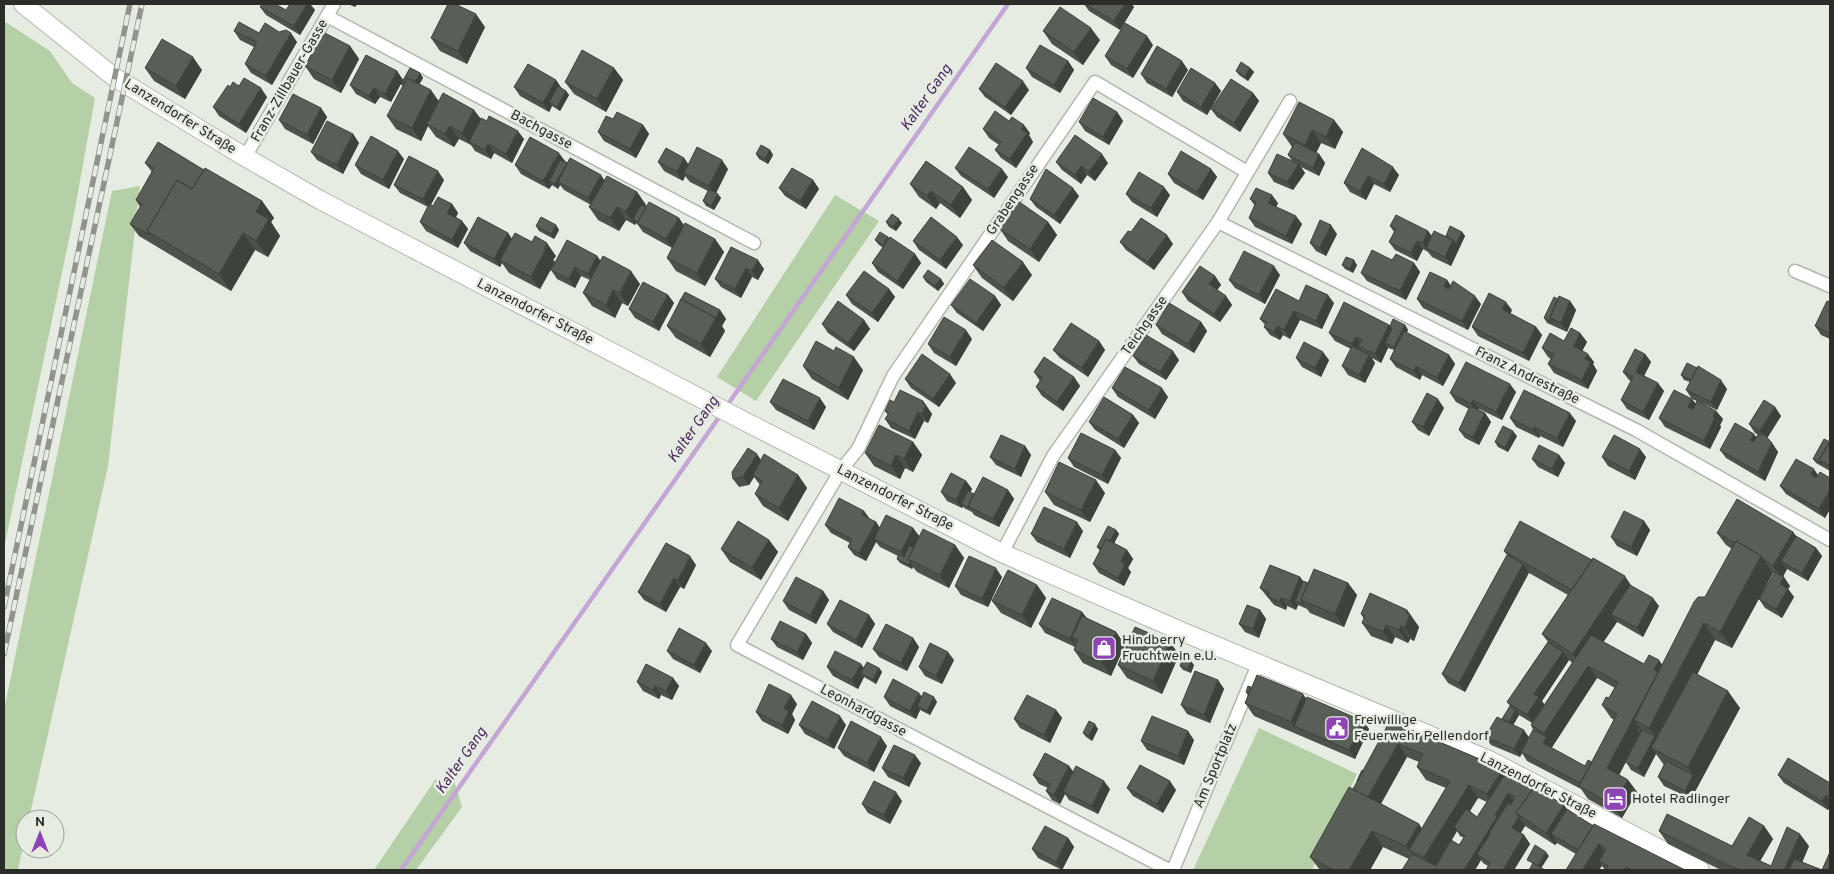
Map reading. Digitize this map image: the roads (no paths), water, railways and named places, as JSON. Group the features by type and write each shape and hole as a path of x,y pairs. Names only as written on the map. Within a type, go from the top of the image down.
{"street":[{"name":"Lanzendorfer Straße","path":"23,4 114,76 245,157 320,200 746,422 1002,553 1183,632 1259,662 1489,760 1700,870"},
{"name":"Franz-Zillbauer-Gasse","path":"245,157 334,4"},
{"name":"Bachgasse","path":"327,16 754,243"},
{"name":"Grabengasse","path":"841,470 858,449 893,376 1095,82 1247,172"},
{"name":"Teichgasse","path":"1002,553 1053,456 1218,222 1290,101"},
{"name":"Franz Andrestraße","path":"1218,222 1636,430 1830,540"},
{"path":"1795,271 1830,286"},
{"name":"Leonhardgasse","path":"841,470 738,645 1169,870"},
{"name":"Am Sportplatz","path":"1173,870 1259,662"}],"waterway":[{"name":"Kalter Gang","path":"726,407 1008,4"},
{"name":"Kalter Gang","path":"401,870 722,413"}],"railway":[{"path":"4,607 130,4"},
{"path":"4,654 142,4"}],"place":[{"name":"Hindberry Fruchtwein e.U.","path":"1104,648"},
{"name":"Freiwillige Feuerwehr Pellendorf","path":"1337,728"},
{"name":"Hotel Radlinger","path":"1615,799"}]}
